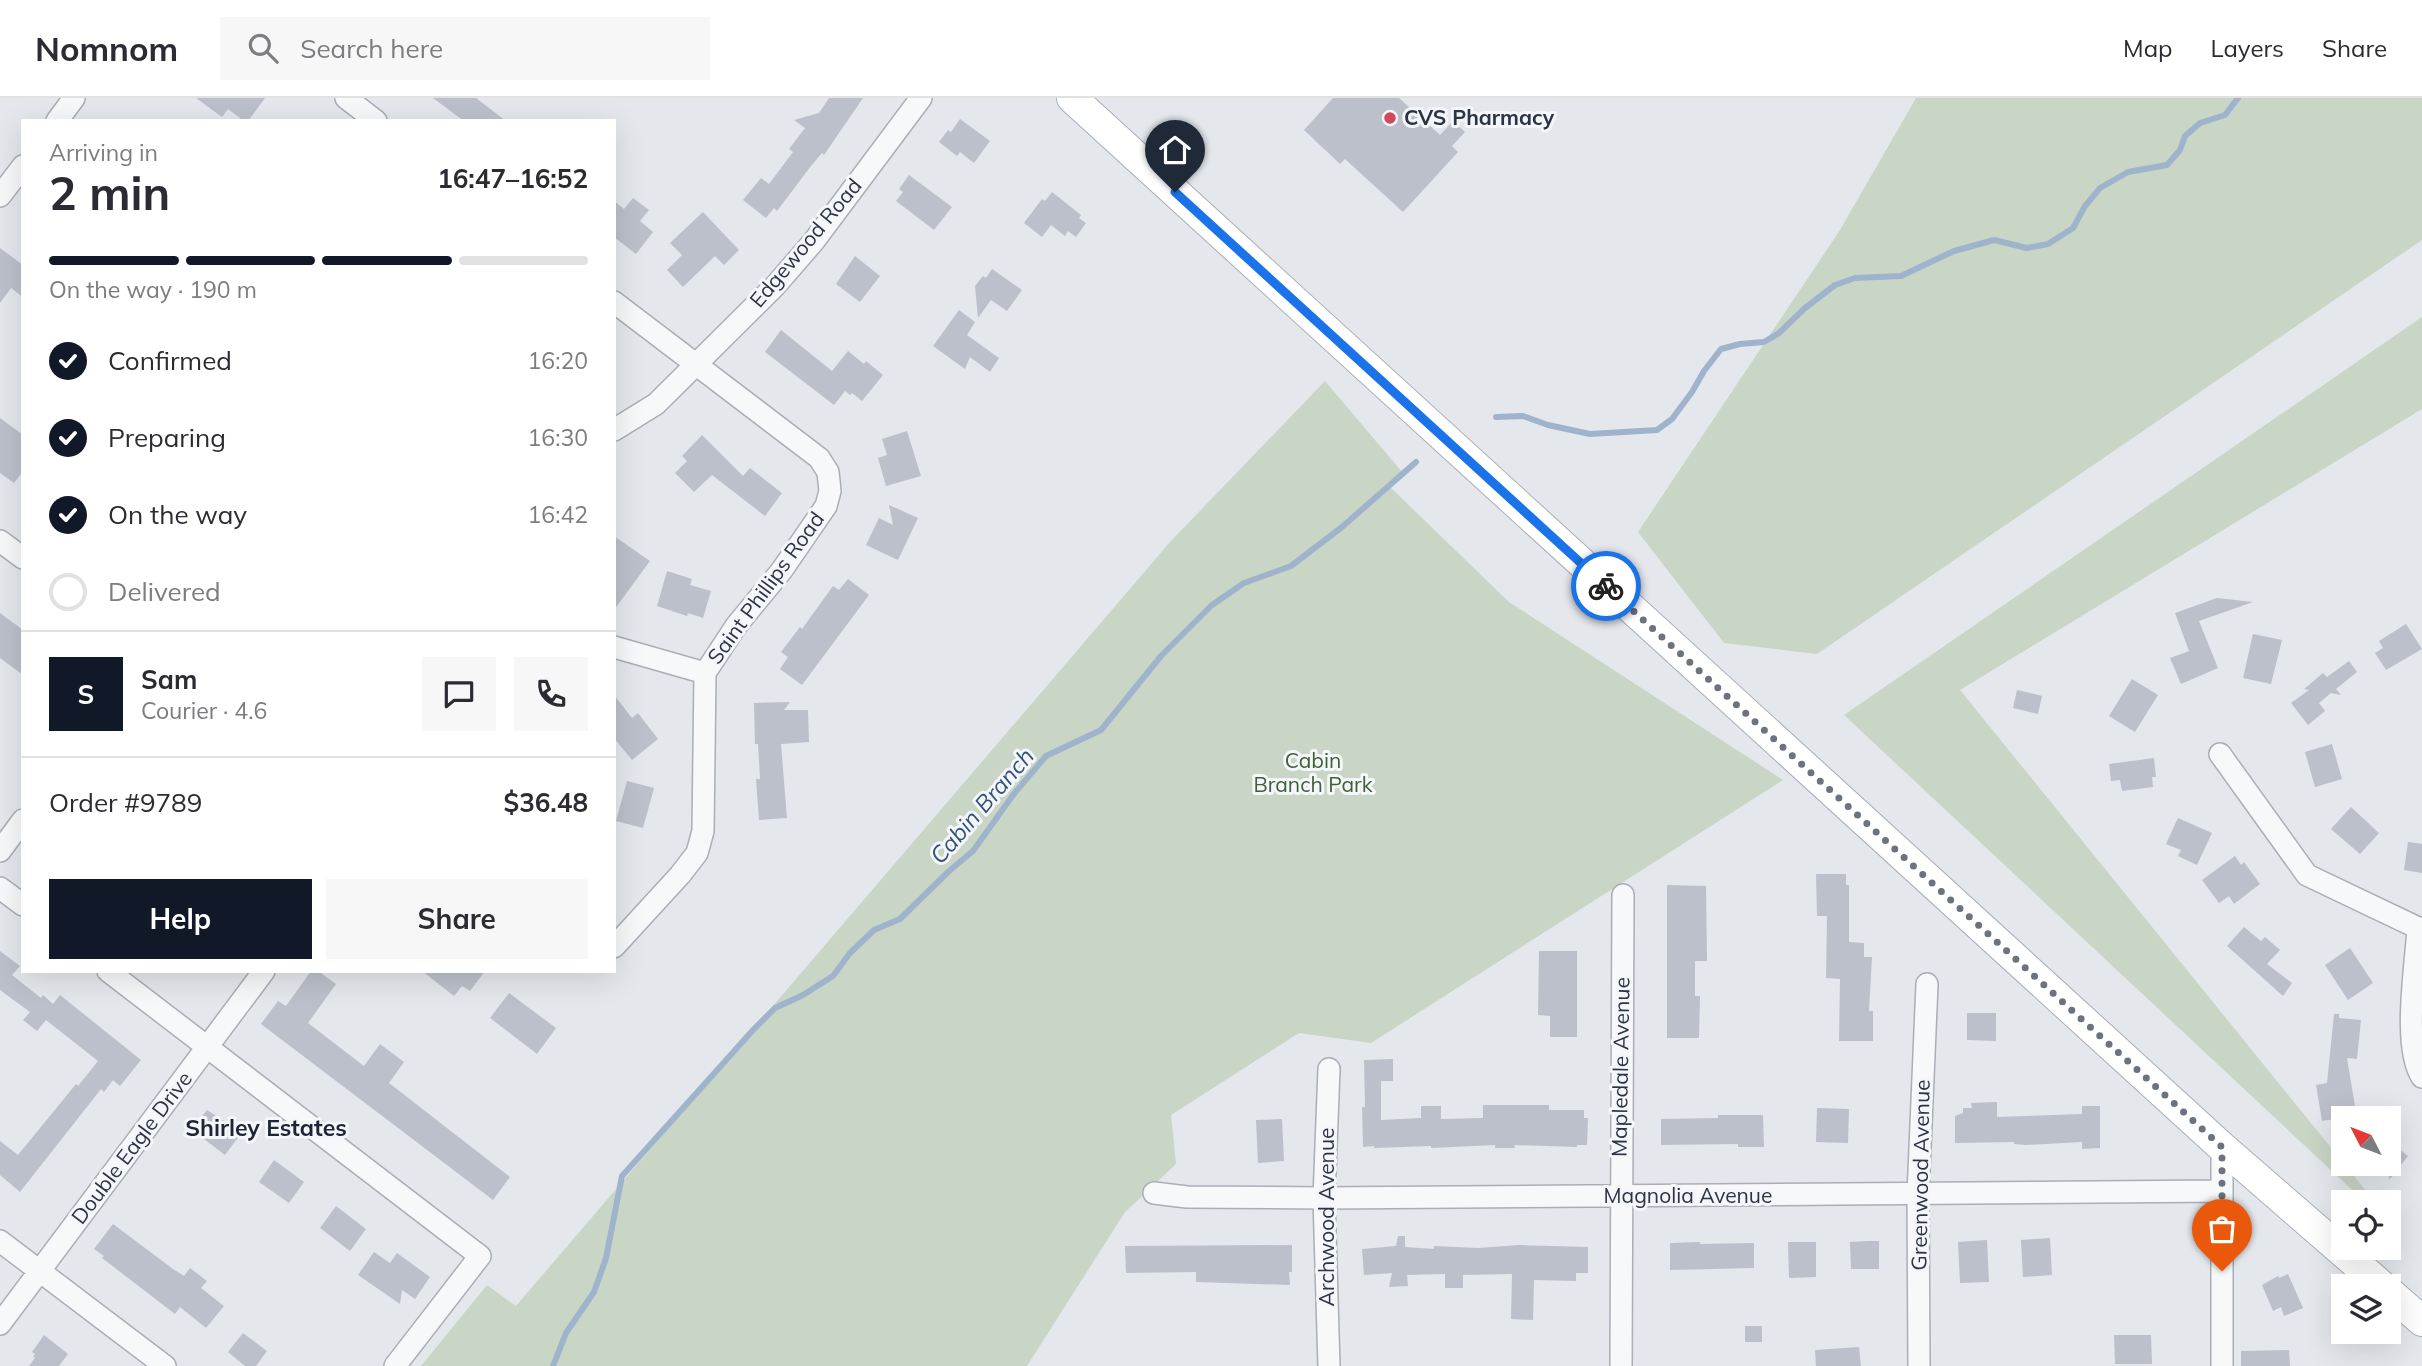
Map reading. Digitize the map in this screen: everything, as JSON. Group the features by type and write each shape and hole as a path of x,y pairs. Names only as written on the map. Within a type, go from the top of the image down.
{"main road":[{"path":"1072,98 2222,1147 2368,1274"},
{"path":"2401,1303 2422,1321"}],"street":[{"path":"58,119 74,98"},
{"path":"346,98 373,119"},
{"name":"Edgewood Road","path":"616,429 656,404 775,286 814,241 921,98"},
{"path":"10,194 21,170"},
{"name":"Saint Phillips Road","path":"616,304 819,458 828,472 830,491 826,506 782,570 736,626 705,673 703,831 697,853 616,945"},
{"path":"0,541 21,557"},
{"path":"616,649 705,673"},
{"path":"2220,754 2307,875 2420,928 2411,1028 2417,1069 2422,1077"},
{"path":"0,851 21,823"},
{"path":"0,888 21,904"},
{"name":"Mapledale Avenue","path":"1621,1366 1623,895"},
{"path":"111,973 480,1256 395,1366"},
{"name":"Double Eagle Drive","path":"0,1324 263,973"},
{"name":"Greenwood Avenue","path":"1919,1366 1918,1195 1927,984"},
{"name":"Archwood Avenue","path":"1329,1069 1324,1198 1329,1366"},
{"path":"2222,1147 2222,1366"},
{"name":"Magnolia Avenue","path":"1154,1193 1187,1197 1324,1198 2222,1191"},
{"path":"0,1241 165,1366"}],"green space":[{"path":"1916,98 2422,98 2422,240 1817,654 1724,643 1638,532 1840,230"},
{"path":"2422,317 2422,409 1960,690 2331,1148 2331,1170 1844,715"},
{"name":"Cabin Branch Park","path":"1325,381 1403,473 1390,487 1509,602 1783,780 1371,1043 1299,1033 1171,1115 1176,1164 1125,1212 1027,1366 421,1366 487,1285 516,1306 1170,542"},
{"path":"2337,1176 2354,1176 2365,1190 2352,1190"}],"building":[{"path":"196,98 265,98 249,119 241,119 228,109 222,117"},
{"path":"433,98 476,98 503,119 461,119"},
{"path":"829,98 863,98 824,155 822,153 811,166 777,211 774,208 766,218 743,200 761,178 769,184 793,152 789,149 805,128 794,120 819,113"},
{"path":"1333,98 1399,98 1440,135 1453,121 1465,132 1452,146 1458,152 1403,212 1345,159 1340,164 1304,130"},
{"path":"960,119 990,141 974,163 960,152 957,156 939,142 948,130 951,132"},
{"path":"909,175 952,207 934,230 896,201 903,192 899,189"},
{"path":"1052,192 1081,215 1079,218 1086,223 1076,237 1068,231 1065,236 1051,225 1042,237 1024,223 1042,199 1045,201"},
{"path":"633,198 649,210 640,221 653,232 636,254 616,239 616,203 624,209"},
{"path":"703,212 739,250 724,265 715,256 683,287 667,270 682,255 670,243"},
{"path":"0,248 21,264 21,296 11,288 0,303"},
{"path":"855,256 880,276 860,302 836,284"},
{"path":"992,269 1022,290 1007,311 991,300 978,318 975,286 983,276 986,278"},
{"path":"959,310 975,322 967,335 999,358 990,372 970,357 965,369 933,346"},
{"path":"781,330 832,371 848,351 883,375 862,401 845,391 834,405 765,352"},
{"path":"0,418 21,434 21,474 14,483 0,473"},
{"path":"907,431 921,476 886,486 878,458 887,455 882,439"},
{"path":"702,435 743,476 750,468 782,493 765,516 712,475 694,492 675,473 687,461 682,456"},
{"path":"889,505 918,518 898,560 866,545 879,518 893,525"},
{"path":"616,537 650,561 616,607"},
{"path":"667,571 692,579 690,585 711,591 703,618 688,613 687,616 657,606"},
{"path":"848,579 869,595 802,685 780,669 788,657 781,652 800,627 802,629 833,586 839,590"},
{"path":"2217,598 2253,602 2199,621 2218,668 2181,684 2170,658 2189,651 2175,613"},
{"path":"0,613 21,629 21,674 0,658"},
{"path":"2406,624 2422,649 2386,670 2375,653 2383,648 2379,641"},
{"path":"2253,634 2282,640 2271,684 2243,678"},
{"path":"2349,661 2357,672 2336,689 2341,695 2331,693 2319,703 2325,711 2308,725 2291,703 2309,690 2304,689 2323,673 2327,677"},
{"path":"2132,679 2158,695 2135,732 2109,716"},
{"path":"2017,690 2042,696 2038,714 2013,708"},
{"path":"616,698 632,718 638,713 658,739 632,760 616,740"},
{"path":"790,702 784,710 808,710 809,742 781,744 787,818 759,820 756,779 760,779 758,744 755,744 754,703"},
{"path":"2332,744 2342,779 2315,787 2305,752"},
{"path":"2154,758 2156,777 2152,777 2153,787 2122,791 2120,780 2111,781 2109,764"},
{"path":"627,781 654,788 643,828 616,821"},
{"path":"2351,807 2379,833 2360,854 2331,829"},
{"path":"2178,818 2212,833 2197,865 2178,856 2181,850 2166,844"},
{"path":"2408,842 2422,844 2422,873 2404,870"},
{"path":"2235,856 2241,865 2244,862 2260,884 2234,904 2229,896 2219,903 2202,880"},
{"path":"1816,874 1846,874 1846,885 1849,885 1849,942 1864,943 1864,957 1872,957 1869,1011 1873,1011 1873,1041 1839,1041 1840,979 1826,978 1827,916 1817,916"},
{"path":"1667,885 1706,886 1707,961 1695,961 1695,996 1700,996 1699,1038 1667,1038"},
{"path":"2244,927 2261,941 2265,937 2280,950 2267,964 2292,983 2283,996 2227,946"},
{"path":"2350,948 2373,983 2348,1000 2325,965"},
{"path":"0,951 20,966 12,975 41,998 43,995 53,1004 60,995 141,1060 120,1086 113,1080 104,1092 101,1089 20,1192 0,1175 0,1141 18,1155 98,1061 46,1020 37,1031 23,1020 30,1012 0,990"},
{"path":"1539,951 1577,951 1577,1037 1550,1037 1550,1016 1538,1015"},
{"path":"310,973 321,973 336,984 308,1023 364,1066 380,1044 404,1062 389,1083 510,1177 493,1200 261,1024 278,1001 286,1006"},
{"path":"425,973 484,973 470,991 462,986 454,996"},
{"path":"509,993 556,1028 537,1054 490,1018"},
{"path":"1967,1013 1996,1013 1996,1041 1967,1040"},
{"path":"2334,1014 2339,1014 2339,1018 2361,1020 2357,1059 2347,1058 2355,1106 2331,1106 2331,1120 2322,1121 2316,1085 2327,1083"},
{"path":"1393,1059 1393,1081 1381,1081 1381,1120 1421,1118 1421,1106 1441,1106 1441,1119 1483,1118 1483,1105 1549,1105 1549,1110 1584,1110 1584,1118 1588,1118 1587,1145 1514,1145 1515,1148 1495,1148 1495,1145 1363,1147 1364,1060"},
{"path":"1997,1102 1997,1117 2082,1114 2082,1106 2100,1106 2100,1148 2082,1149 2082,1142 2026,1145 2014,1142 1955,1143 1955,1116 1963,1113 1963,1108 1972,1108 1971,1103"},
{"path":"1817,1108 1849,1109 1848,1143 1816,1142"},
{"path":"207,1110 240,1135 225,1155 192,1130"},
{"path":"1718,1115 1763,1115 1764,1147 1738,1147 1738,1144 1661,1145 1661,1119 1718,1118"},
{"path":"1282,1119 1284,1161 1258,1163 1256,1120"},
{"path":"2401,1150 2408,1156 2401,1165"},
{"path":"274,1160 304,1182 289,1203 259,1182"},
{"path":"336,1206 366,1229 350,1251 320,1228"},
{"path":"113,1224 184,1276 190,1268 207,1281 201,1288 224,1306 206,1328 180,1307 175,1314 102,1258 104,1256 94,1249"},
{"path":"1398,1236 1405,1236 1405,1247 1434,1249 1434,1246 1588,1247 1588,1273 1576,1273 1576,1281 1534,1280 1533,1320 1511,1319 1512,1274 1463,1275 1463,1288 1445,1288 1445,1274 1407,1275 1408,1286 1389,1287 1392,1273 1364,1275 1362,1249 1396,1246"},
{"path":"2050,1238 2052,1275 2023,1277 2021,1240"},
{"path":"1987,1240 1989,1282 1960,1283 1958,1242"},
{"path":"1879,1241 1879,1269 1851,1269 1850,1242"},
{"path":"1788,1242 1816,1242 1816,1277 1789,1278"},
{"path":"1670,1243 1754,1243 1754,1268 1670,1270"},
{"path":"1292,1245 1290,1285 1196,1282 1196,1272 1126,1273 1125,1246"},
{"path":"374,1252 390,1263 397,1253 430,1277 415,1299 402,1290 400,1304 358,1275"},
{"path":"2288,1274 2303,1308 2284,1316 2281,1307 2273,1311 2262,1285"},
{"path":"1745,1326 1762,1326 1762,1342 1745,1342"},
{"path":"243,1333 267,1351 256,1366 245,1366 228,1352"},
{"path":"44,1335 68,1354 59,1366 29,1366 35,1358 32,1352"},
{"path":"2114,1335 2151,1335 2152,1364 2115,1364"},
{"path":"1859,1347 1861,1366 1816,1366 1815,1350"},
{"path":"2289,1350 2290,1366 2241,1366 2241,1351"}],"waterway":[{"name":"Cabin Branch","path":"1496,417 1523,416 1548,425 1590,434 1657,430 1672,419 1721,349 1764,342 1779,333 1835,285 1855,278 1901,276 1954,251 1994,240 2027,248 2048,244 2073,228 2085,206 2100,188 2128,172 2167,165 2180,150 2185,136 2200,123 2225,115 2238,98"},
{"name":"Cabin Branch","path":"553,1366 566,1333 594,1292 606,1258 622,1176 754,1029 775,1008 803,995 833,976 850,953 874,930 900,919 973,851 1013,795 1046,756 1101,730 1161,656 1212,605 1244,583 1291,566 1342,527 1416,462"}],"way so far":[{"path":"1606,586 2222,1147 2222,1271"}],"place":[{"name":"CVS Pharmacy","path":"1390,118"}],"district":[{"name":"Shirley Estates","path":"266,1128"}],"route":[{"path":"1175,192 1606,586"}]}
